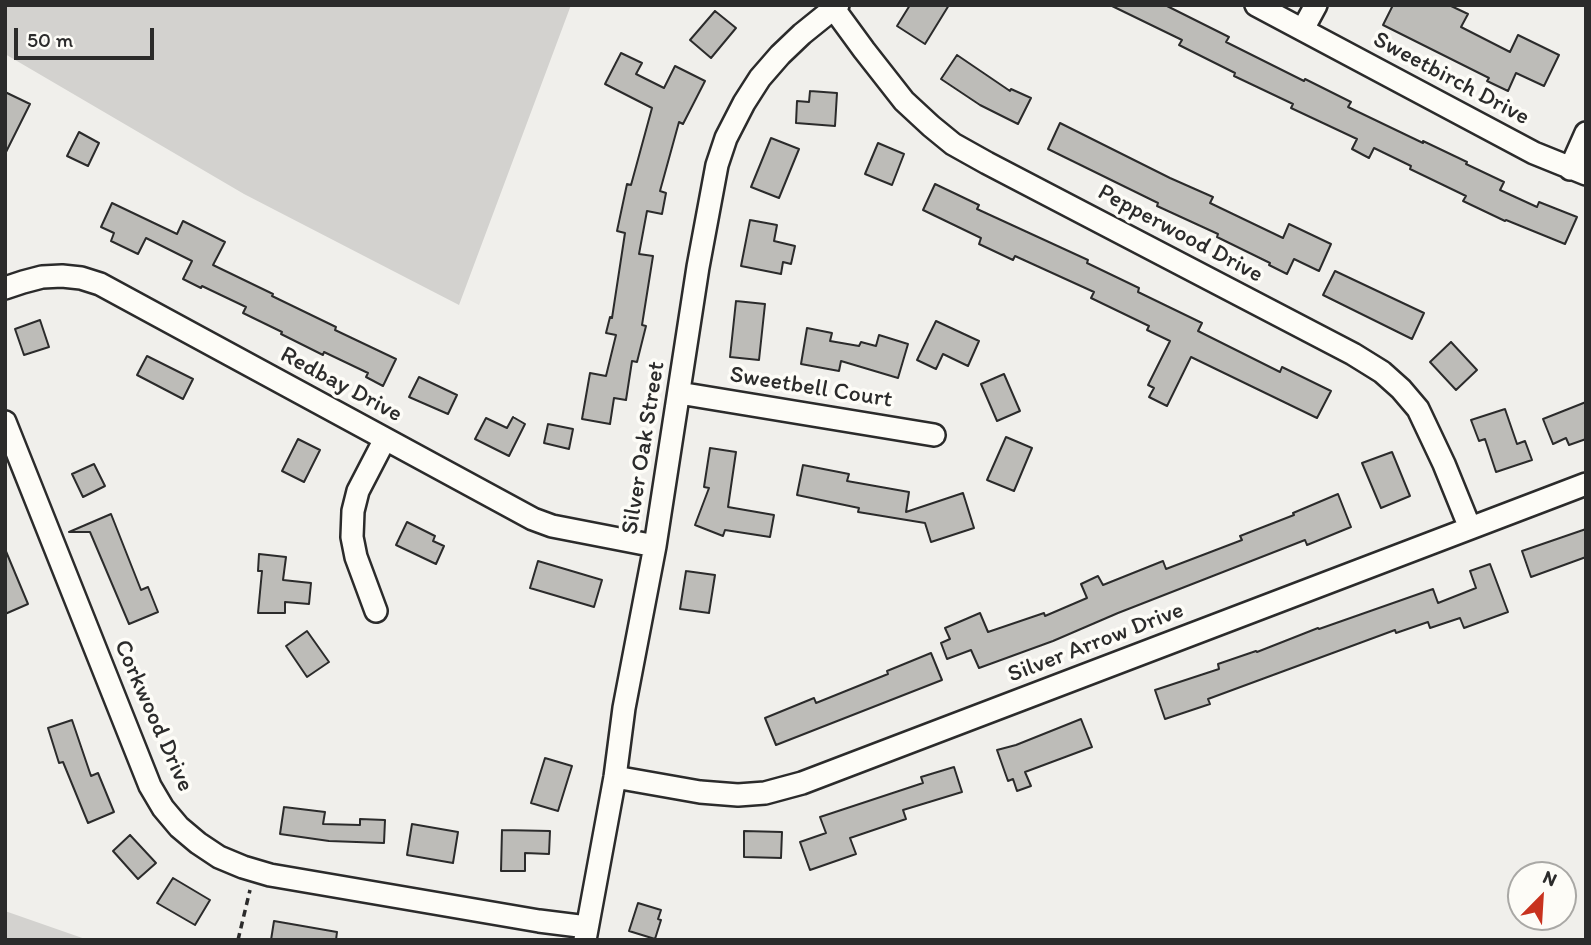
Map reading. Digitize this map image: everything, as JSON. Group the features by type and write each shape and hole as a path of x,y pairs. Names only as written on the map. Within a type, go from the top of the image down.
{"street":[{"name":"Sweetbirch Drive","path":"1255,5 1534,153 1578,171"},
{"path":"1303,29 1316,5"},
{"name":"Silver Oak Street","path":"586,933 655,546 717,165 726,138 760,78 802,34 836,7"},
{"name":"Pepperwood Drive","path":"836,7 864,50 904,101 953,144 1353,354 1382,372 1418,409 1470,528"},
{"path":"1578,171 1586,133"},
{"name":"Redbay Drive","path":"5,288 42,277 62,275 100,284 533,519 552,526 655,546"},
{"name":"Sweetbell Court","path":"679,393 934,435"},
{"name":"Corkwood Drive","path":"5,422 150,786 163,808 198,844 219,857 255,871 539,921 586,933"},
{"path":"376,611 356,557 352,537 353,511 358,491 385,439"},
{"name":"Silver Arrow Drive","path":"615,777 700,792 737,795 765,793 802,783 1586,485"}],"path":[{"path":"239,940 255,871"}],"shaded area":[{"path":"5,5 571,5 459,305 244,194 5,54"},
{"path":"5,911 88,940 5,940"}],"building":[{"path":"910,5 949,5 925,44 897,26"},
{"path":"1110,5 1165,5 1229,37 1226,42 1351,102 1348,107 1504,182 1500,190 1537,207 1539,202 1577,217 1565,244 1505,221 1463,201 1466,196 1374,148 1369,158 1352,149 1357,139 1291,108 1293,104 1234,76 1235,73 1179,45 1182,40"},
{"path":"1393,5 1449,5 1468,14 1461,27 1510,52 1518,35 1559,55 1544,86 1516,73 1508,91 1487,81 1489,78 1383,25"},
{"path":"715,11 736,28 711,58 690,40"},
{"path":"621,53 642,63 636,74 664,88 675,66 705,81 683,124 679,122 660,191 666,193 662,214 647,211 639,254 653,256 642,325 646,326 637,362 632,361 626,400 614,398 610,424 582,419 590,373 606,376 616,335 606,333 610,317 612,318 625,233 617,231 627,184 631,185 652,108 605,84"},
{"path":"957,55 1010,91 1011,89 1031,98 1018,124 980,105 941,79"},
{"path":"810,91 837,93 835,126 796,123 797,101 809,102"},
{"path":"5,92 30,104 5,154"},
{"path":"1060,123 1213,197 1210,203 1283,238 1289,224 1331,244 1319,271 1294,259 1287,274 1217,237 1218,234 1157,206 1158,203 1048,149"},
{"path":"79,132 99,143 88,166 67,156"},
{"path":"771,138 799,149 779,198 751,187"},
{"path":"878,143 904,154 892,185 865,174"},
{"path":"935,184 979,205 977,209 1088,260 1087,263 1139,288 1138,292 1202,323 1198,331 1280,372 1282,367 1331,391 1317,418 1191,357 1167,406 1149,397 1154,388 1148,385 1170,341 1147,330 1149,326 1091,298 1094,292 1015,256 1013,260 979,244 981,238 923,210"},
{"path":"112,203 177,234 183,221 225,242 213,265 396,359 383,386 366,377 368,373 324,352 323,355 243,313 246,307 183,279 192,261 146,238 138,254 111,241 114,233 101,227"},
{"path":"750,220 777,225 774,241 795,246 791,264 783,262 781,274 741,266"},
{"path":"1335,271 1424,313 1412,339 1323,295"},
{"path":"736,301 765,304 759,360 730,357"},
{"path":"40,320 49,347 24,355 15,329"},
{"path":"936,321 979,341 968,366 943,354 936,369 917,360"},
{"path":"807,328 832,333 830,341 859,346 861,342 876,346 879,335 908,344 898,378 841,361 839,371 801,364"},
{"path":"1451,342 1477,370 1456,390 1430,362"},
{"path":"147,356 193,379 183,399 137,375"},
{"path":"1004,374 1020,411 997,421 981,384"},
{"path":"419,377 457,395 448,414 409,397"},
{"path":"1586,402 1586,439 1569,445 1566,438 1553,444 1543,419"},
{"path":"1505,409 1517,444 1525,441 1532,460 1496,472 1485,439 1479,441 1471,420"},
{"path":"513,417 525,424 509,456 475,439 486,418 507,428"},
{"path":"548,424 573,429 569,449 544,443"},
{"path":"1006,437 1032,448 1014,491 987,480"},
{"path":"298,439 320,450 304,482 282,471"},
{"path":"710,448 736,452 728,507 774,515 770,537 725,530 723,536 695,525 709,488 704,487"},
{"path":"1392,452 1410,496 1381,508 1362,463"},
{"path":"94,464 105,486 83,497 72,474"},
{"path":"803,465 849,474 847,481 909,492 906,512 963,493 974,528 931,542 925,523 858,512 859,508 797,495"},
{"path":"1338,494 1351,527 1307,545 1305,540 979,668 971,650 947,659 941,643 950,639 945,628 980,613 988,632 1044,613 1045,616 1087,598 1081,584 1098,576 1103,585 1163,561 1166,569 1242,540 1240,536"},
{"path":"111,514 141,590 148,587 158,612 129,624 90,532 69,532"},
{"path":"407,522 435,536 433,541 444,546 436,564 396,545"},
{"path":"1586,529 1586,557 1531,577 1522,551"},
{"path":"5,549 28,604 5,614"},
{"path":"259,554 286,557 283,580 311,583 309,604 285,602 285,613 258,613 262,571 258,571"},
{"path":"538,561 602,580 594,607 530,588"},
{"path":"1490,564 1508,612 1464,628 1460,618 1430,628 1428,622 1396,633 1395,630 1208,699 1210,704 1165,719 1155,690 1219,669 1218,664 1433,589 1438,603 1476,588 1470,571"},
{"path":"686,571 715,575 709,613 680,609"},
{"path":"307,631 329,662 307,677 286,646"},
{"path":"931,653 942,680 776,745 765,718 814,698 816,703 888,674 887,671"},
{"path":"1081,719 1092,747 1025,772 1031,786 1017,791 1013,779 1008,781 997,750"},
{"path":"72,720 91,776 98,773 114,812 88,823 63,762 59,763 48,728"},
{"path":"545,758 572,766 558,811 531,803"},
{"path":"954,767 962,792 903,810 906,819 850,838 856,854 810,870 800,842 826,833 820,817 923,783 921,777"},
{"path":"284,807 325,812 323,824 360,825 360,819 385,820 384,843 329,841 280,834"},
{"path":"412,824 458,832 453,863 407,855"},
{"path":"502,830 550,831 549,854 525,853 525,871 501,871"},
{"path":"744,831 782,832 781,858 744,857"},
{"path":"130,835 156,863 138,879 113,851"},
{"path":"173,878 210,900 195,925 157,903"},
{"path":"638,903 661,910 655,939 629,931"},
{"path":"274,921 337,932 336,940 271,940"}]}
